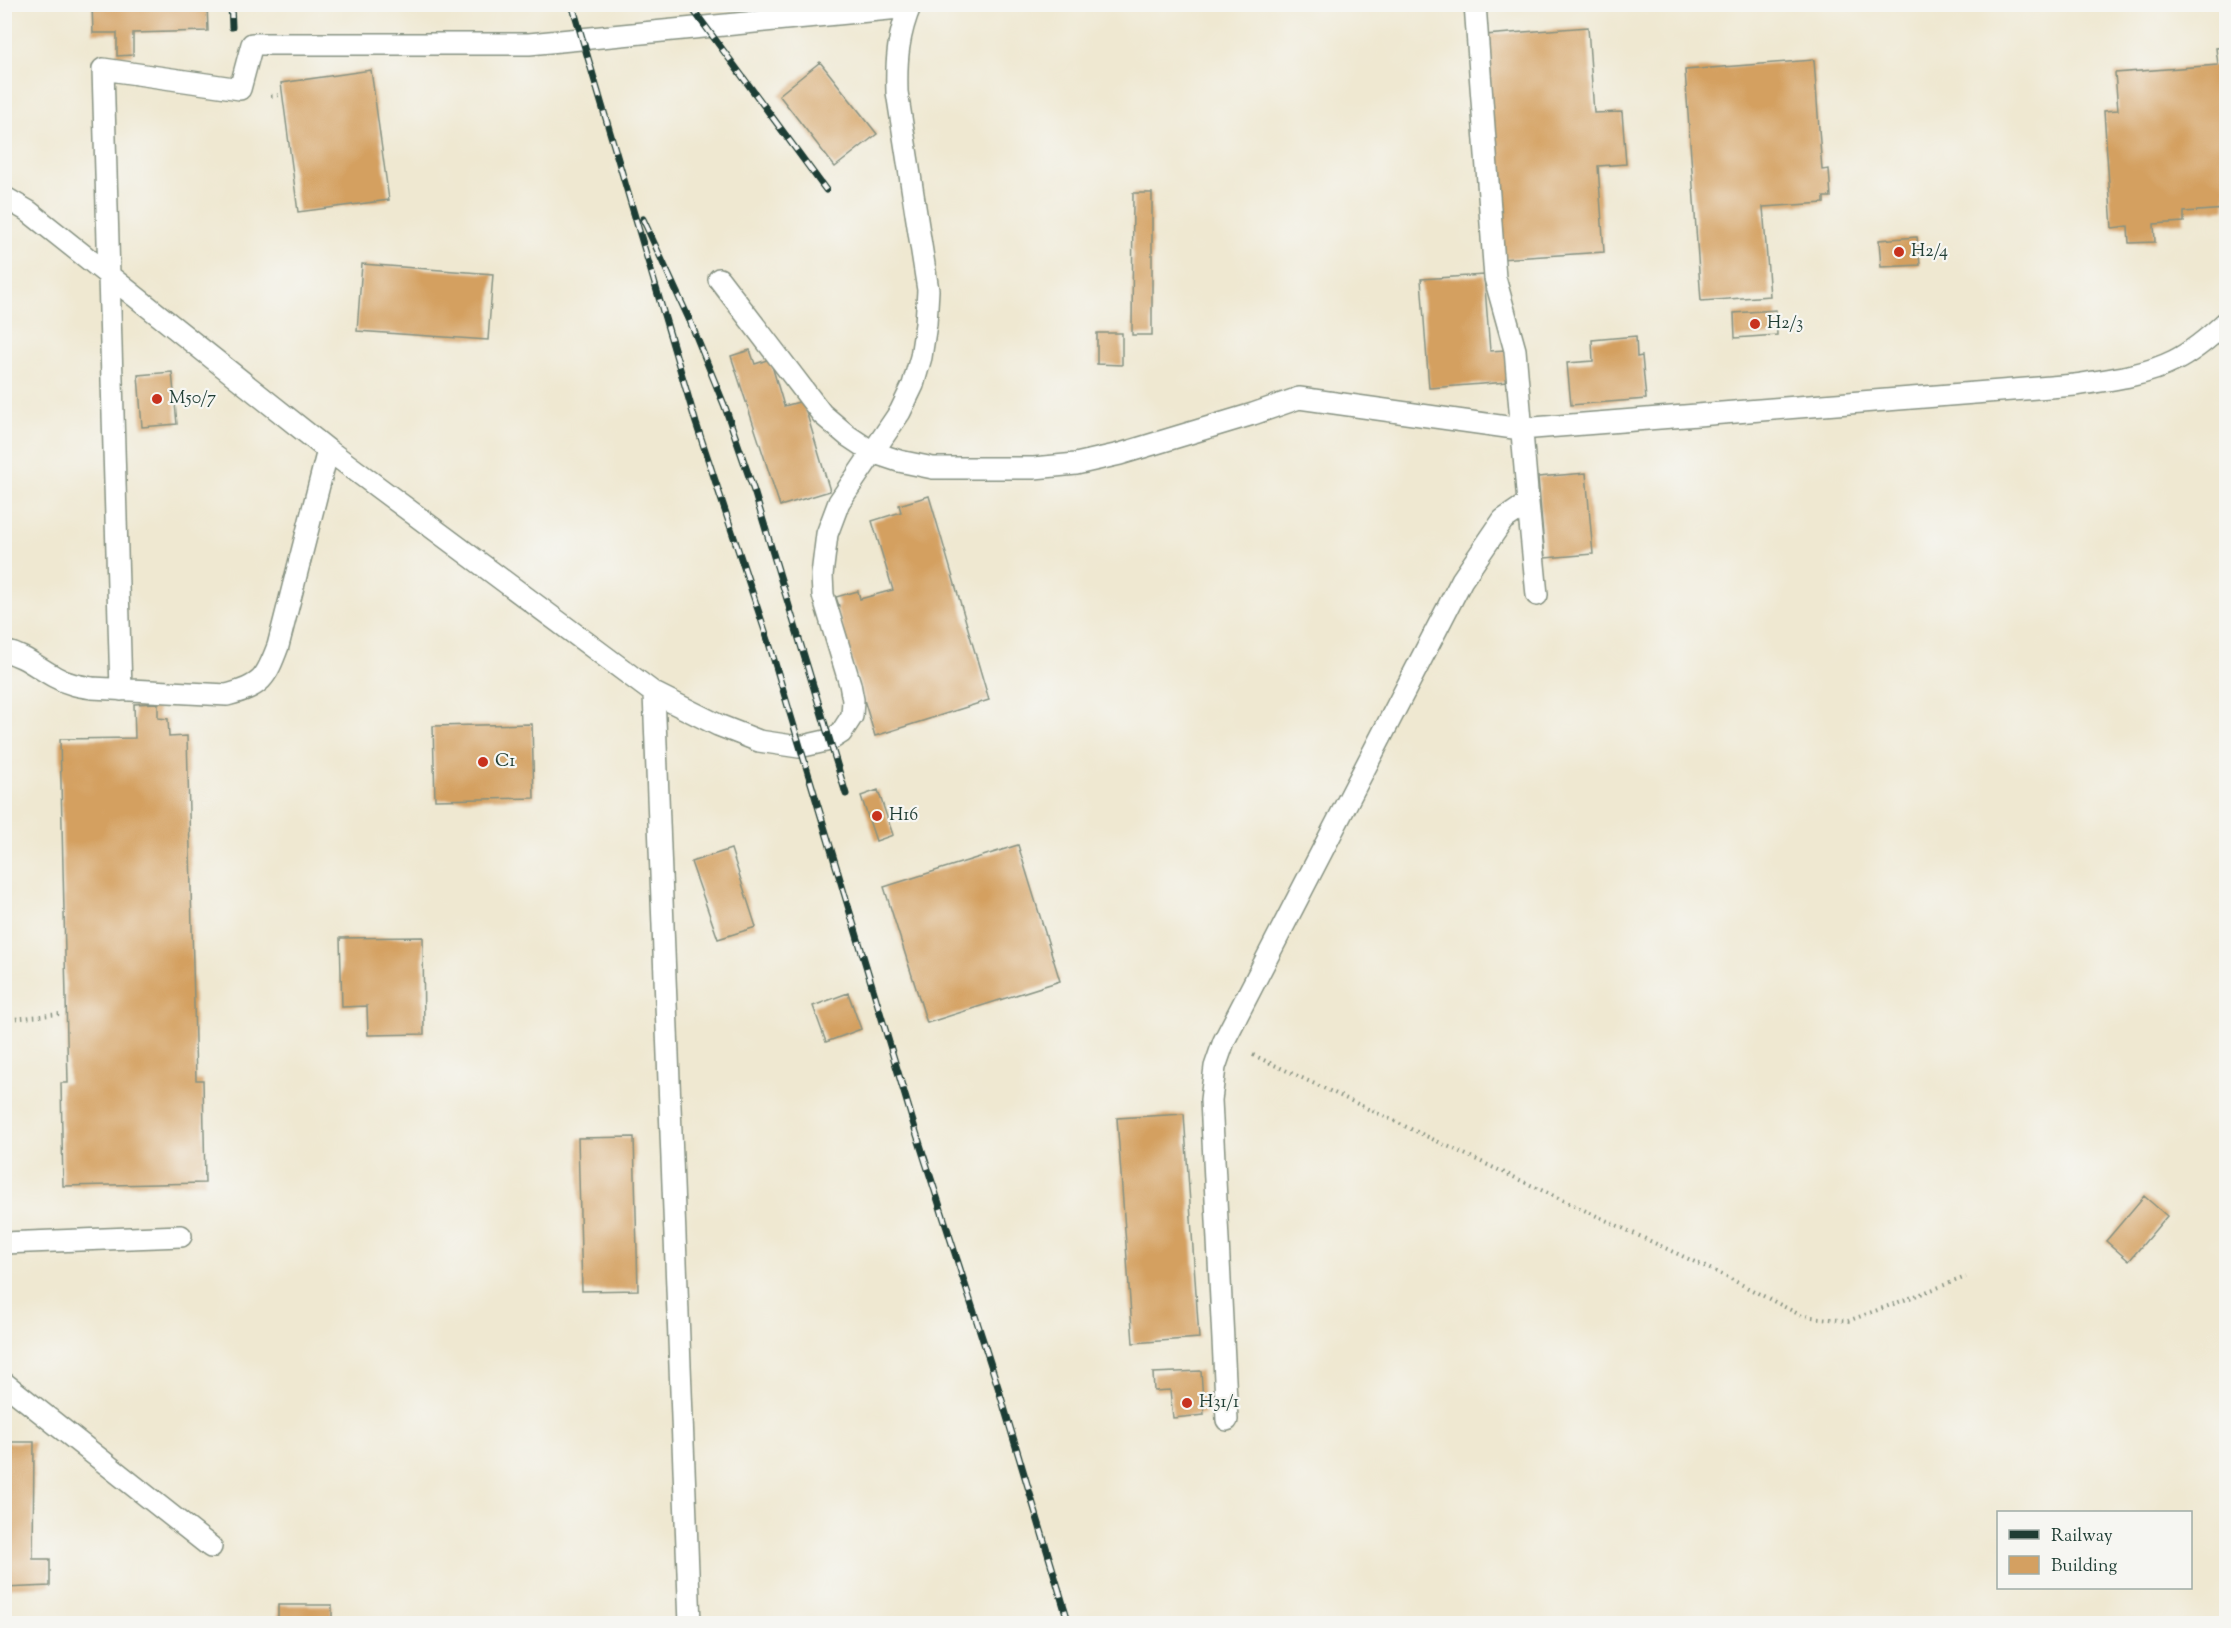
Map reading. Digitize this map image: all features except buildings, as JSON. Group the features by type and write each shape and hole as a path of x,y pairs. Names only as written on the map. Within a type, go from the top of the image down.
{"lane":[{"path":"1475,4 1495,278 1515,350 1537,595"},
{"path":"4,197 28,211 110,275 328,450 654,693 718,725 759,741 799,747 830,740 841,733 852,716 853,700 850,684 823,596 824,550 832,517 839,502 900,412 913,385 921,357 926,324 928,290 897,92 896,60 901,30 911,6 529,44 252,44 240,89 103,69 110,275 121,690"},
{"path":"719,279 822,414 872,452 899,461 933,468 1034,468 1076,464 1120,454 1299,398 1521,429 2075,385 2131,375 2173,362 2201,345 2226,322"},
{"path":"4,651 16,653 56,678 72,685 121,690 227,695 246,690 259,683 270,667 278,646 328,450"},
{"path":"1227,1420 1211,1100 1215,1067 1224,1041 1462,580 1503,520 1528,503"},
{"path":"654,693 690,1623"},
{"path":"4,1243 181,1236"},
{"path":"4,1383 210,1547"}],"path":[{"path":"4,1020 60,1014"},
{"path":"1224,1041 1727,1277 1802,1316 1848,1321 1966,1277"}],"railway":[{"path":"231,4 232,27"},
{"path":"572,4 696,423 768,640 916,1132 998,1387 1069,1624"},
{"path":"689,4 826,190"},
{"path":"643,219 690,321 725,407 755,494 846,794"}],"place":[{"name":"H2/4","path":"1899,252"},
{"name":"H2/3","path":"1755,324"},
{"name":"M50/7","path":"157,399"},
{"name":"C1","path":"483,762"},
{"name":"H16","path":"877,816"},
{"name":"H31/1","path":"1187,1403"}]}
